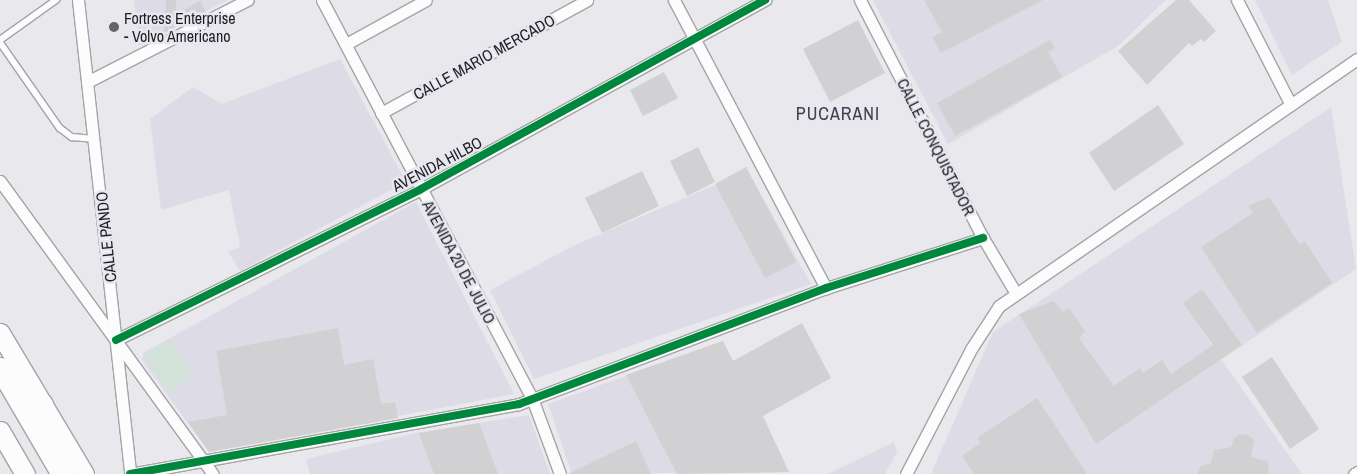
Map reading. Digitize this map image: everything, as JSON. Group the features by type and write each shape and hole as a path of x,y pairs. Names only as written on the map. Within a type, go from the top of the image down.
{"highway":[{"path":"0,368 55,472"},
{"path":"0,396 55,472"},
{"path":"42,404 55,472"}],"main road":[{"path":"0,333 84,474"},
{"path":"0,431 25,474"}],"street":[{"name":"CALLE PANDO","path":"78,0 89,81 130,474"},
{"path":"89,81 247,0"},
{"name":"AVENIDA 20 DE JULIO","path":"322,0 532,398 560,474"},
{"path":"346,44 426,0"},
{"name":"CALLE MARIO MERCADO","path":"382,113 587,0"},
{"path":"674,0 826,288"},
{"name":"AVENIDA HILBO","path":"116,340 421,190 765,0"},
{"name":"CALLE CONQUISTADOR","path":"860,0 983,238 1016,292"},
{"path":"1237,0 1290,103"},
{"path":"906,474 984,327 999,306 1016,292 1357,59"},
{"path":"0,181 213,474"},
{"path":"130,474 519,404 826,288 983,238"}],"lane":[{"path":"56,0 0,41 60,128 72,137 95,139"}],"shaded area":[{"path":"134,0 228,0 139,46"},
{"path":"873,0 1166,0 1118,46 948,144"},
{"path":"1255,0 1328,0 1342,42 1292,75"},
{"path":"340,59 406,182 240,271 228,251 240,247 229,190 161,210 150,119 193,87 222,104"},
{"path":"1331,107 1356,269 1222,359 1182,300 1223,362 1302,474 931,474 993,332"},
{"path":"748,171 811,284 534,379 490,290 575,245"},
{"path":"416,202 514,394 209,452 142,360 143,353"},
{"path":"170,339 194,376 169,392 145,355"},
{"path":"723,341 789,472 572,474 548,404"},
{"path":"529,415 550,474 310,474 306,459 416,433"},
{"path":"894,442 897,452 885,474 828,474"}],"building":[{"path":"166,0 176,0 176,15 200,1 206,12 164,33"},
{"path":"924,0 1043,0 941,53 932,37 942,32"},
{"path":"1176,0 1189,0 1216,31 1204,42 1201,39 1192,46 1189,43 1147,85 1118,51"},
{"path":"858,20 885,73 830,102 803,49"},
{"path":"1050,40 1055,48 1048,52 1062,77 955,136 937,103"},
{"path":"664,72 678,98 643,116 630,90"},
{"path":"1158,105 1184,144 1114,191 1089,153"},
{"path":"698,147 715,182 687,196 670,161"},
{"path":"746,167 796,262 765,278 715,184"},
{"path":"642,171 659,206 602,233 585,198"},
{"path":"1269,197 1300,245 1305,241 1332,283 1257,333 1201,247 1253,213 1248,206"},
{"path":"1202,289 1242,345 1096,444 1019,314 1054,301 1063,312 1069,308 1085,331 1079,338 1114,386 1140,368 1143,373 1162,360 1171,374 1213,345 1183,303"},
{"path":"802,323 831,378 763,416 789,472 677,474 626,375 723,341 733,361"},
{"path":"338,328 344,365 373,359 381,404 395,402 398,418 209,452 188,422 227,415 216,351"},
{"path":"1272,357 1319,429 1290,449 1242,377"},
{"path":"1037,398 1087,474 974,474 962,456 980,443 977,438"},
{"path":"479,423 498,474 434,474 419,433"},
{"path":"1240,434 1248,435 1254,440 1251,457 1268,461 1269,474 1197,474 1201,466 1211,463 1214,450 1231,447 1234,438"},
{"path":"636,441 651,474 568,474"}],"cycle path":[{"path":"116,340 421,189 765,0"},
{"path":"130,474 519,404 826,288 983,238"}],"place":[{"name":"Fortress Enterprise - Volvo Americano","path":"114,27"}],"district":[{"name":"PUCARANI","path":"838,114"}]}
